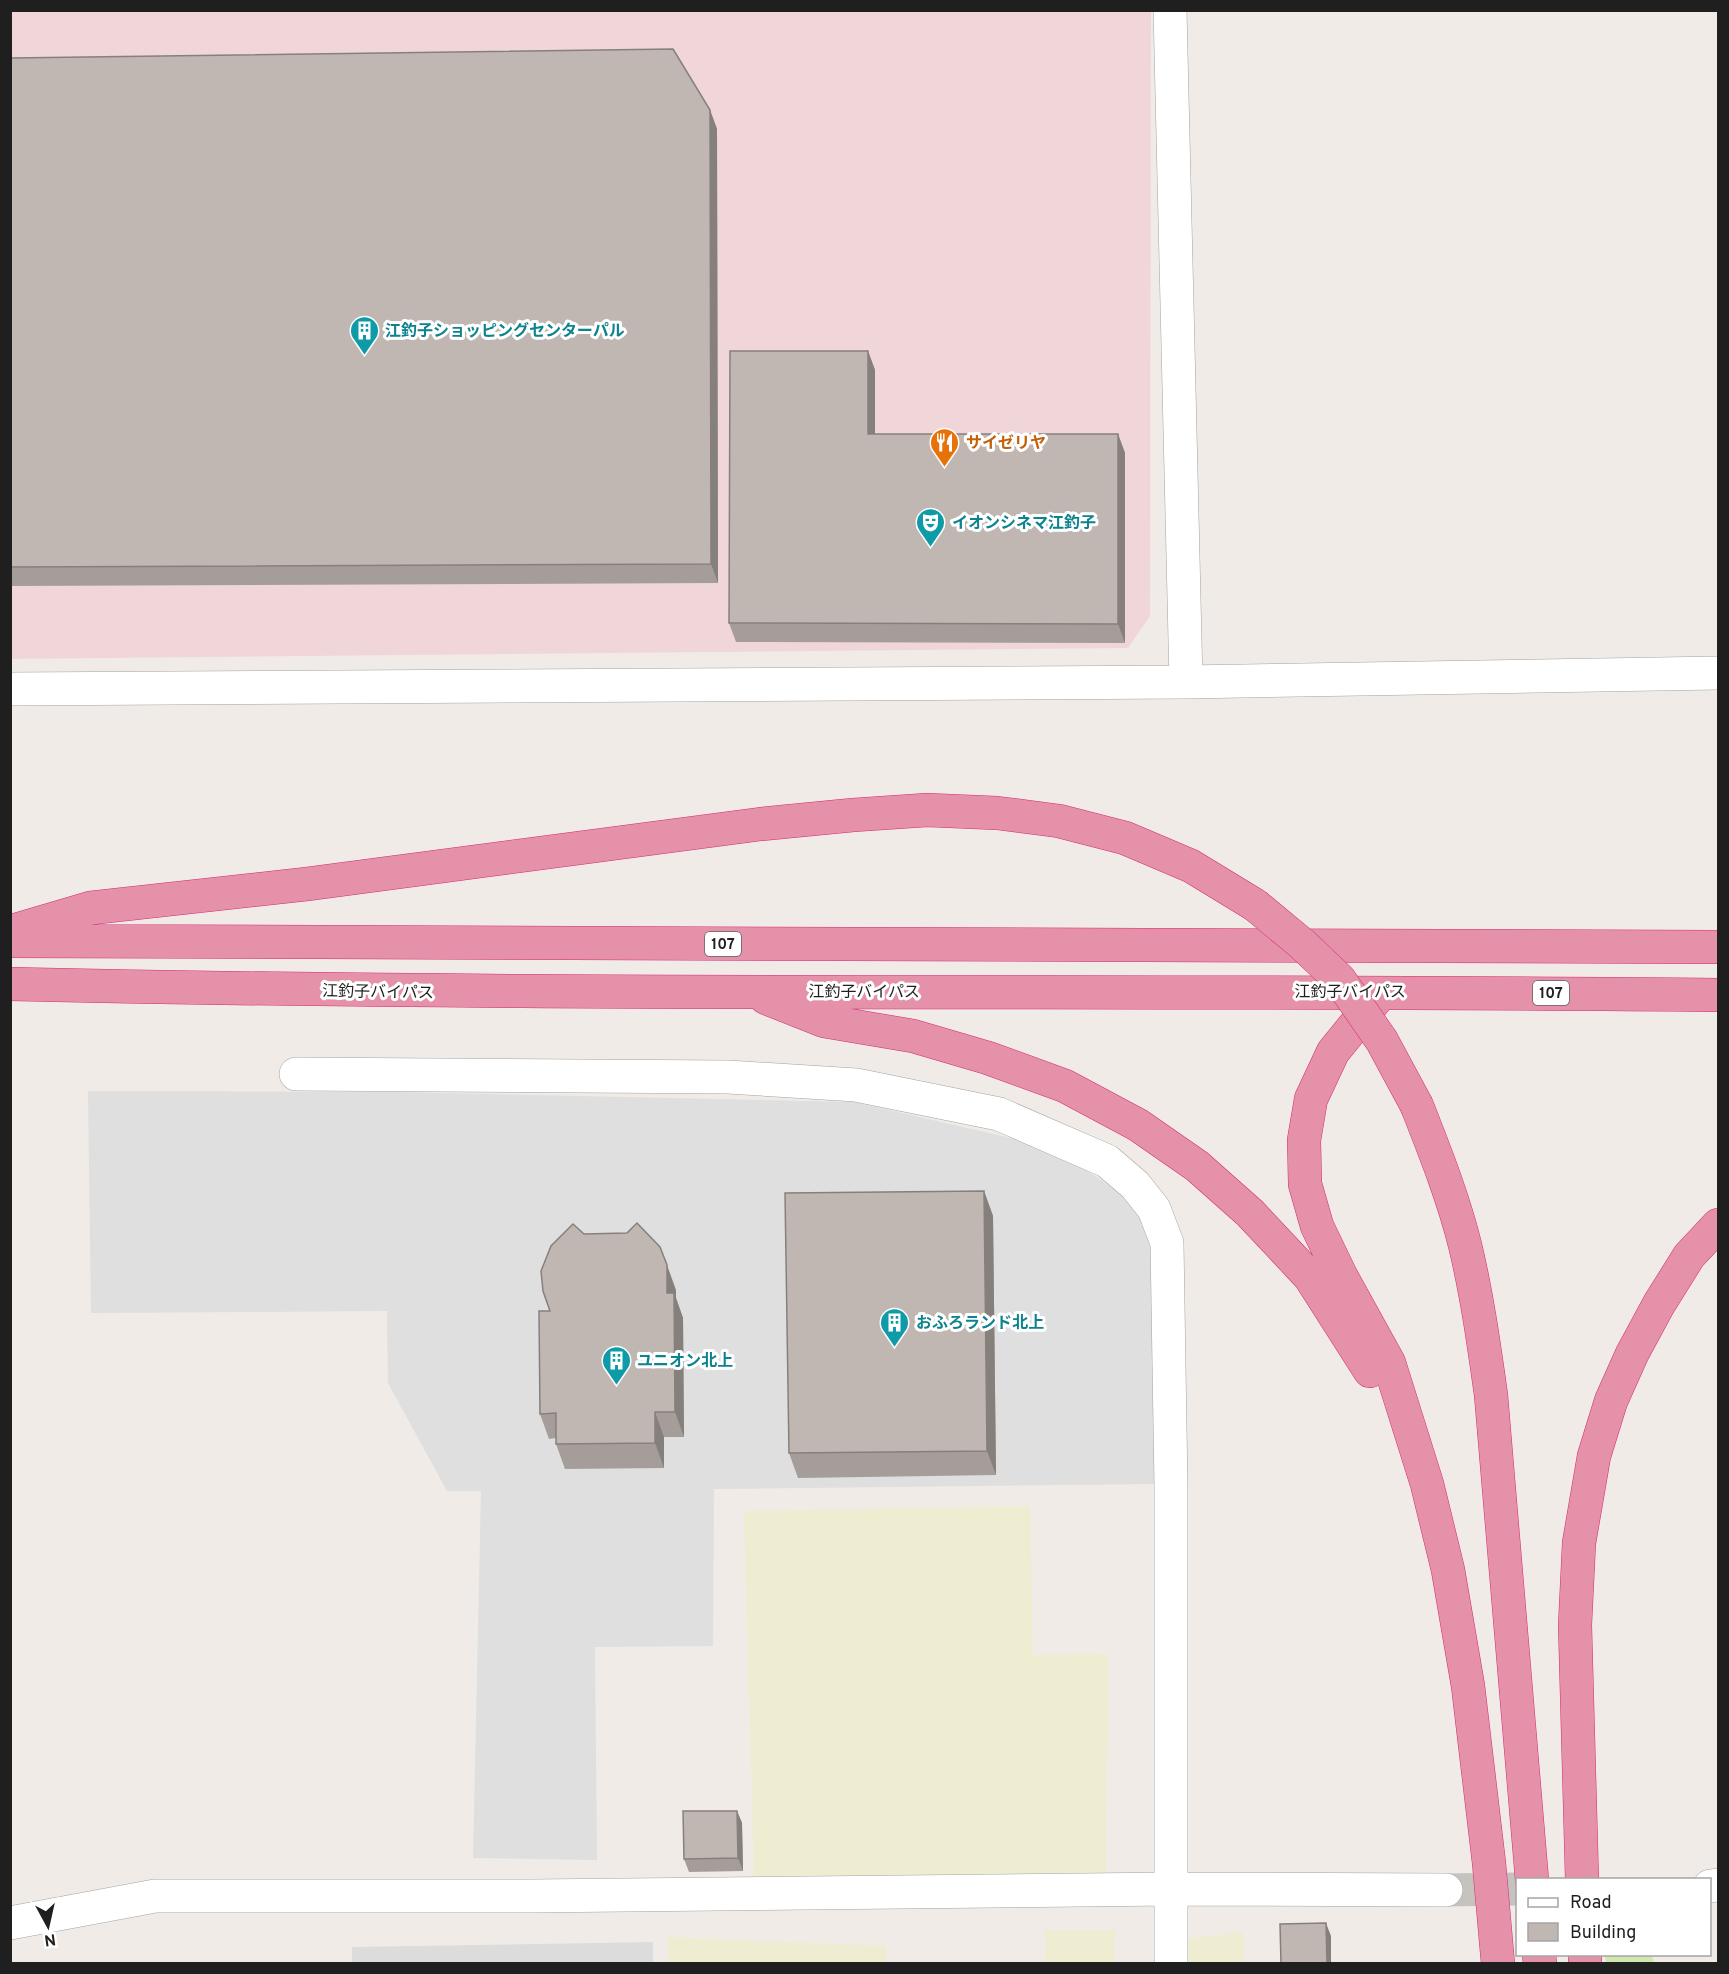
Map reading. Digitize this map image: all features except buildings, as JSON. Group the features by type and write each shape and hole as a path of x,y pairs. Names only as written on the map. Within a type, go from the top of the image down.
{"highway":[{"path":"10,932 90,908 307,884 760,824 927,810 997,813 1059,821 1125,838 1191,866 1255,905 1301,943 1339,979 1382,1041 1417,1106 1446,1180 1465,1246 1481,1322 1491,1395 1533,1878"},
{"name":"107","path":"10,942 1719,947"},
{"path":"1436,947 1383,991 1333,1052 1311,1099 1304,1140 1305,1184 1317,1226 1341,1276 1389,1363 1427,1484 1448,1570 1468,1686 1489,1863 1498,1964"},
{"name":"江釣子バイパス","path":"10,984 439,991 1383,991 1719,995"},
{"path":"750,991 824,1021 913,1036 988,1058 1065,1086 1138,1125 1197,1166 1250,1213 1310,1277 1371,1372 1402,1406"},
{"path":"1582,1878 1575,1625 1579,1543 1594,1456 1611,1401 1632,1354 1659,1304 1689,1256 1719,1225"}],"street":[{"path":"1170,10 1186,682"},
{"path":"10,689 1186,682 1719,673"},
{"path":"296,1074 729,1077 856,1084 999,1114 1107,1161 1135,1185 1154,1209 1167,1243 1171,1499 1171,1964"},
{"path":"10,1923 155,1896 533,1896 1170,1889 1446,1890"}],"shaded area":[{"path":"10,11 1151,11 1150,616 1128,648 11,659"},
{"path":"88,1091 399,1092 854,1102 1015,1139 1086,1170 1134,1202 1154,1244 1159,1484 714,1489 713,1646 595,1647 597,1860 473,1858 481,1491 447,1491 388,1383 387,1311 91,1313"},
{"path":"653,1942 653,1963 352,1963 352,1947"}],"green space":[{"path":"1030,1506 1033,1655 1108,1654 1106,1880 754,1878 744,1511"},
{"path":"1045,1930 1115,1930 1114,1963 1046,1963"},
{"path":"1243,1932 1244,1963 1188,1963 1188,1939"},
{"path":"668,1937 886,1946 887,1963 668,1963"},
{"path":"1605,1956 1652,1956 1654,1963 1606,1963"}],"tunnel":[{"path":"1446,1890 1516,1889"}],"place":[{"name":"江釣子ショッピングセンターパル","path":"364,356"},
{"name":"サイゼリヤ","path":"945,468"},
{"name":"イオンシネマ江釣子","path":"931,548"},
{"name":"おふろランド北上","path":"895,1348"},
{"name":"ユニオン北上","path":"616,1386"}]}
